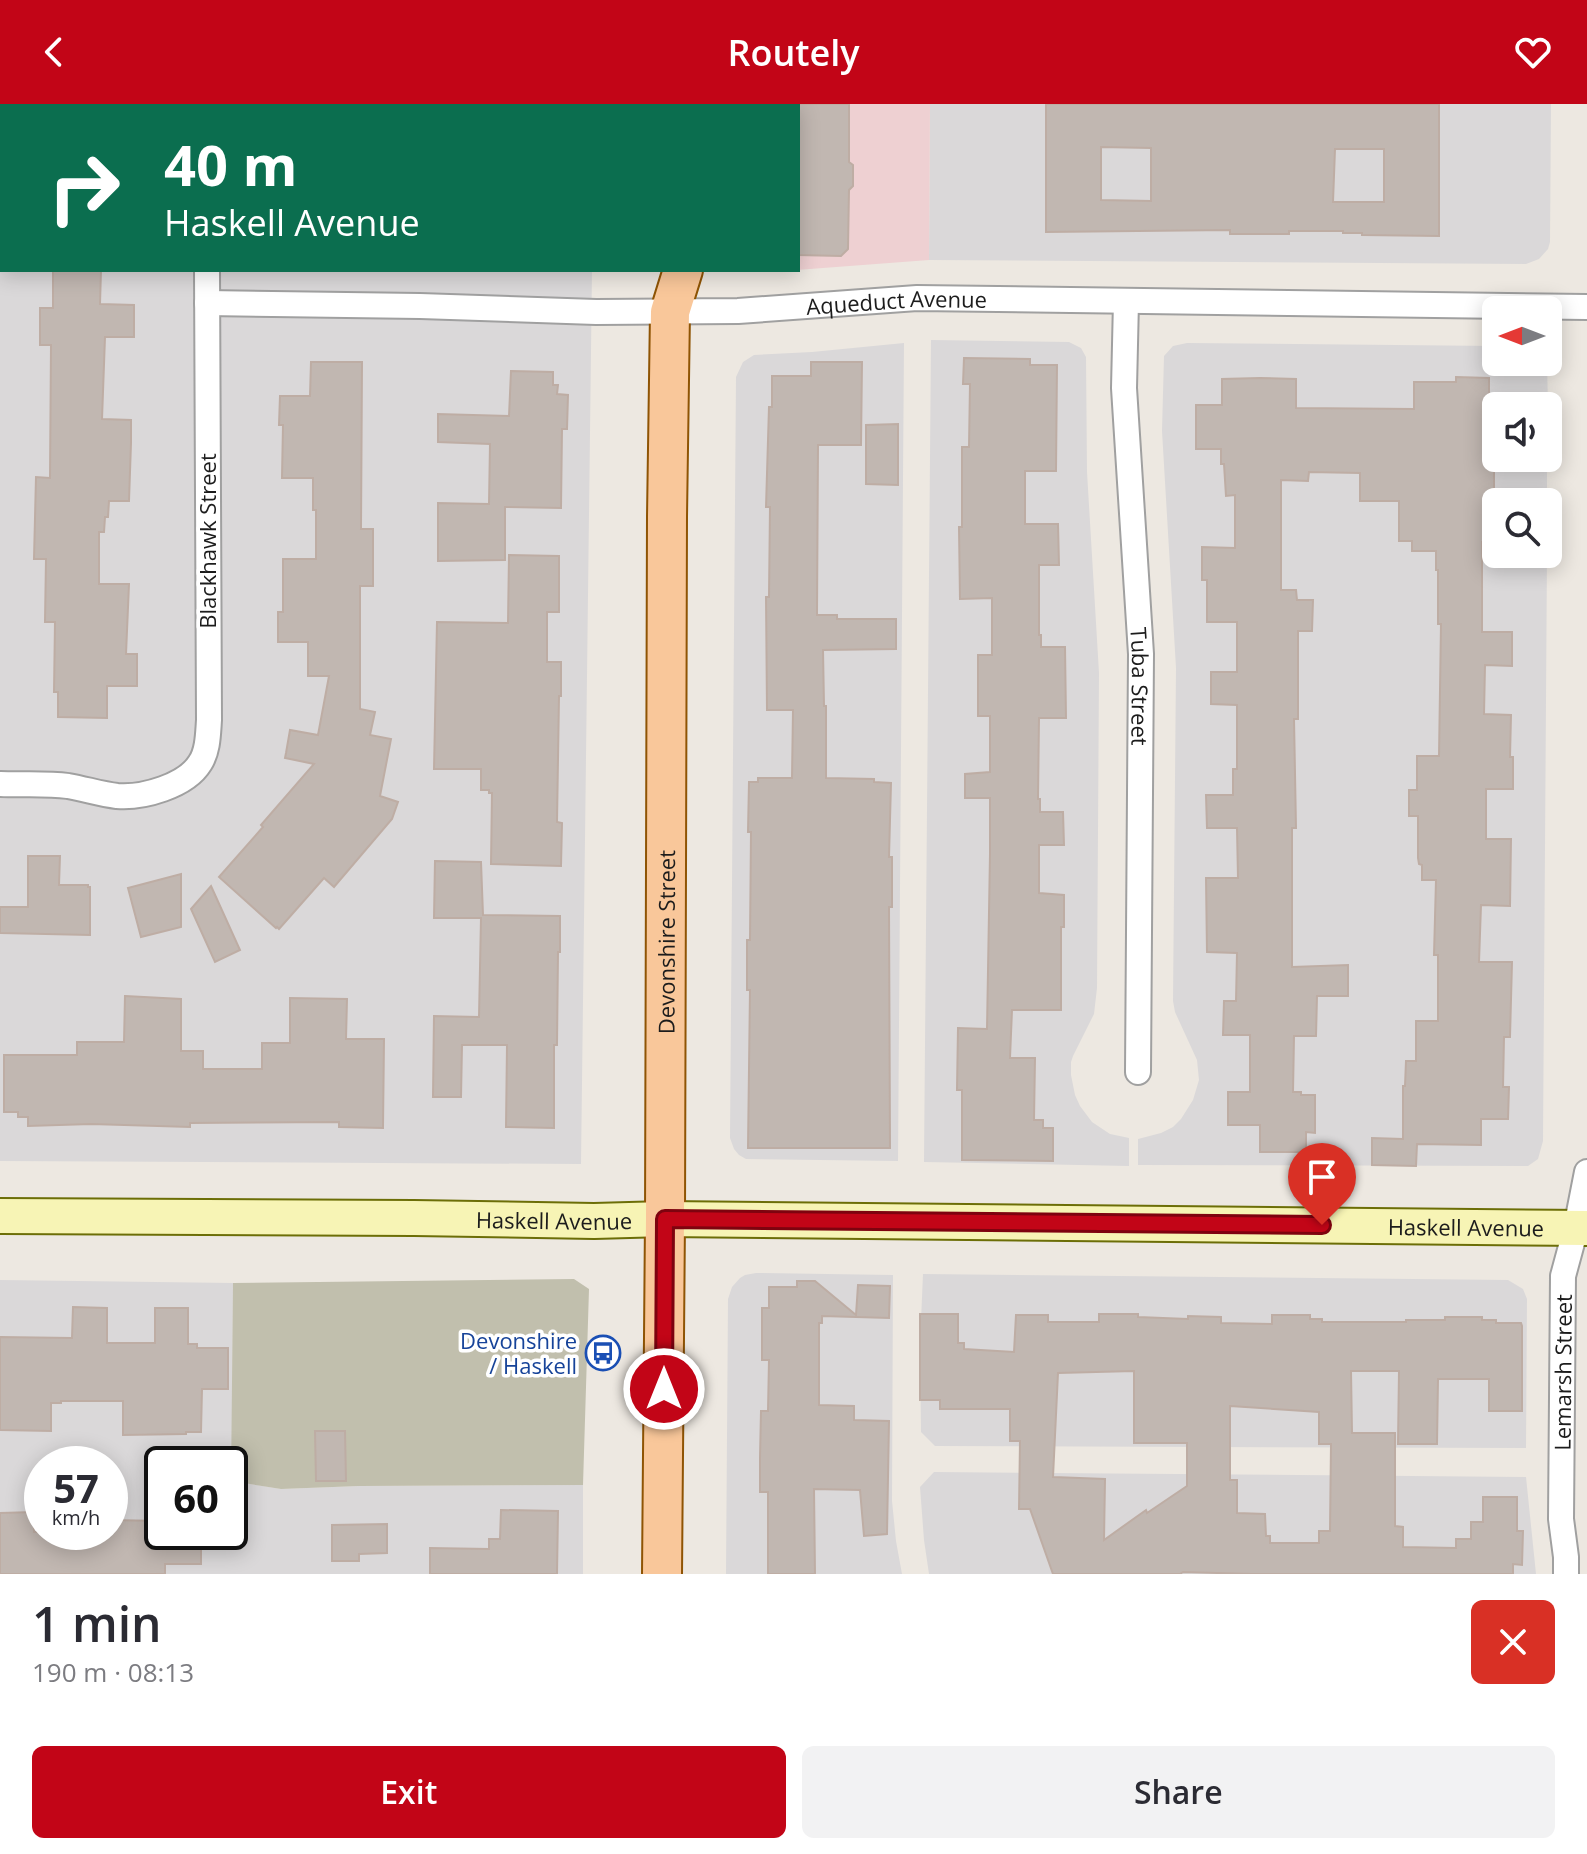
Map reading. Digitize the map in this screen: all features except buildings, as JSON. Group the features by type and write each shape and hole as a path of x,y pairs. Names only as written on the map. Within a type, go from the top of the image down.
{"main road":[{"name":"Devonshire Street","path":"659,272 670,312"},
{"name":"Devonshire Street","path":"662,1574 670,312 682,272"},
{"name":"Haskell Avenue","path":"0,1216 1581,1228"}],"street":[{"name":"Blackhawk Street","path":"0,784 66,786 119,796 149,794 169,787 200,763 209,720 207,272"},
{"name":"Aqueduct Avenue","path":"207,303 596,312 738,311 917,298 1587,307"},
{"name":"Tuba Street","path":"1126,301 1124,388 1141,654 1138,1072"},
{"name":"Lemarsh Street","path":"1566,1574 1561,1519 1563,1276 1581,1228 1587,1172"}],"shaded area":[{"path":"800,104 930,104 929,260 800,270"},
{"path":"930,104 1551,104 1550,242 1539,259 1526,264 929,260"},
{"path":"0,272 592,272 581,1164 0,1161"},
{"path":"931,340 1069,342 1081,348 1086,357 1087,472 1099,673 1097,988 1094,1014 1073,1056 1071,1075 1075,1095 1092,1122 1110,1134 1129,1138 1129,1166 924,1162"},
{"path":"904,343 898,1161 746,1159 734,1149 730,1138 736,377 743,362 754,355"},
{"path":"1187,343 1482,346 1482,376 1547,376 1548,392 1482,392 1482,472 1547,472 1547,488 1482,488 1482,568 1547,568 1543,1141 1538,1159 1528,1166 1138,1165 1138,1139 1173,1127 1193,1100 1199,1080 1197,1060 1173,1001 1176,668 1162,431 1164,356 1173,346"},
{"path":"756,1273 893,1275 892,1501 902,1574 726,1574 728,1299 732,1287 740,1278"},
{"path":"923,1274 1508,1280 1523,1289 1527,1299 1526,1448 935,1446 921,1432"},
{"path":"574,1279 589,1289 583,1485 281,1489 248,1484 248,1446 231,1446 233,1283"},
{"path":"0,1280 233,1283 232,1446 144,1446 144,1550 248,1550 248,1484 281,1489 583,1485 583,1574 0,1574"},
{"path":"934,1472 1526,1477 1536,1574 929,1574 920,1487"}],"place":[{"name":"Devonshire / Haskell","path":"603,1353"}],"route":[{"path":"664,1389 665,1219 1322,1225"}]}
